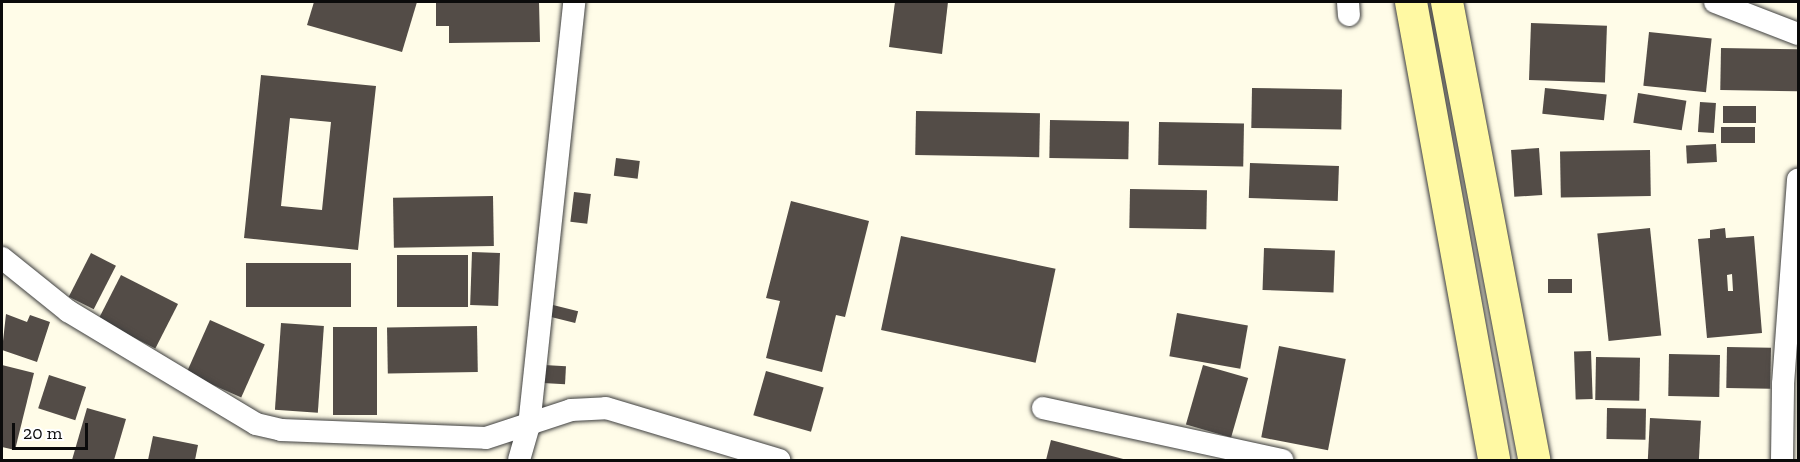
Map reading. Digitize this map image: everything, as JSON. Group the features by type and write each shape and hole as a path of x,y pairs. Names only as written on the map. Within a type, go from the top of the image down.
{"main road":[{"path":"1411,2 1494,460"},
{"path":"1447,2 1534,460"}],"street":[{"path":"519,460 529,426 574,2"},
{"path":"1715,2 1798,34"},
{"path":"1782,460 1791,382 1798,180"},
{"path":"2,258 68,311 256,424 281,430 486,438 529,426 571,410 606,408 779,460"},
{"path":"1043,408 1282,460"}],"building":[{"path":"314,2 417,2 402,52 307,25"},
{"path":"436,2 539,2 540,42 449,43 449,26 436,26"},
{"path":"895,2 948,2 942,54 889,47"},
{"path":"1531,23 1607,26 1605,83 1529,80"},
{"path":"1649,32 1712,39 1706,92 1643,86"},
{"path":"1721,48 1798,49 1797,91 1720,90"},
{"path":"261,75 376,86 358,250 244,238","holes":["290,118 331,122 322,210 281,206"]},
{"path":"1252,88 1342,90 1341,130 1251,128"},
{"path":"1545,88 1607,94 1604,120 1542,114"},
{"path":"1638,93 1686,101 1682,130 1633,123"},
{"path":"1700,102 1716,103 1714,133 1698,132"},
{"path":"1723,106 1756,106 1756,123 1723,123"},
{"path":"916,111 1040,113 1039,157 915,155"},
{"path":"1050,120 1129,121 1128,159 1049,158"},
{"path":"1159,122 1244,123 1243,166 1158,165"},
{"path":"1721,127 1755,127 1755,143 1721,143"},
{"path":"1716,144 1717,162 1687,164 1686,146"},
{"path":"1539,148 1542,195 1514,197 1511,150"},
{"path":"1650,150 1651,196 1561,198 1560,152"},
{"path":"616,158 640,161 638,179 614,176"},
{"path":"1250,163 1339,166 1338,201 1249,198"},
{"path":"1130,189 1207,190 1206,229 1129,228"},
{"path":"574,192 591,194 587,224 570,222"},
{"path":"493,196 494,246 394,248 393,198"},
{"path":"791,201 869,221 845,317 836,315 822,372 766,358 780,301 766,298"},
{"path":"1650,228 1661,335 1609,341 1597,234"},
{"path":"1725,228 1726,238 1754,236 1762,333 1707,338 1698,239 1710,238 1710,230","holes":["1732,274 1733,291 1728,291 1727,275"]},
{"path":"901,236 1056,269 1036,363 881,330"},
{"path":"1264,248 1335,250 1333,292 1263,290"},
{"path":"472,252 500,253 498,306 470,305"},
{"path":"91,253 116,266 94,309 69,297"},
{"path":"397,255 468,255 468,307 397,307"},
{"path":"246,263 351,263 351,307 246,307"},
{"path":"121,275 178,304 155,349 98,320"},
{"path":"1548,279 1572,279 1572,293 1548,293"},
{"path":"549,304 578,311 575,323 546,316"},
{"path":"1177,313 1248,326 1240,369 1169,356"},
{"path":"6,314 27,322 30,315 50,322 37,362 2,350"},
{"path":"210,320 265,344 241,397 186,373"},
{"path":"281,323 324,326 318,413 275,410"},
{"path":"477,326 478,372 388,374 387,328"},
{"path":"333,327 377,327 377,415 333,415"},
{"path":"1279,346 1346,359 1328,450 1261,437"},
{"path":"1727,347 1771,348 1770,389 1726,388"},
{"path":"1591,351 1593,399 1576,400 1574,352"},
{"path":"1669,354 1720,355 1719,397 1668,396"},
{"path":"1596,357 1640,358 1639,401 1595,400"},
{"path":"2,365 34,373 15,450 2,447"},
{"path":"544,365 566,366 565,384 543,383"},
{"path":"1203,365 1248,378 1231,438 1186,425"},
{"path":"766,371 824,388 811,432 753,415"},
{"path":"49,375 86,387 75,420 38,408"},
{"path":"87,408 126,419 114,460 72,460"},
{"path":"1607,408 1646,409 1645,440 1606,439"},
{"path":"1650,418 1701,421 1699,460 1648,460"},
{"path":"153,436 198,445 195,460 148,460"},
{"path":"1051,440 1127,460 1046,460"}]}
